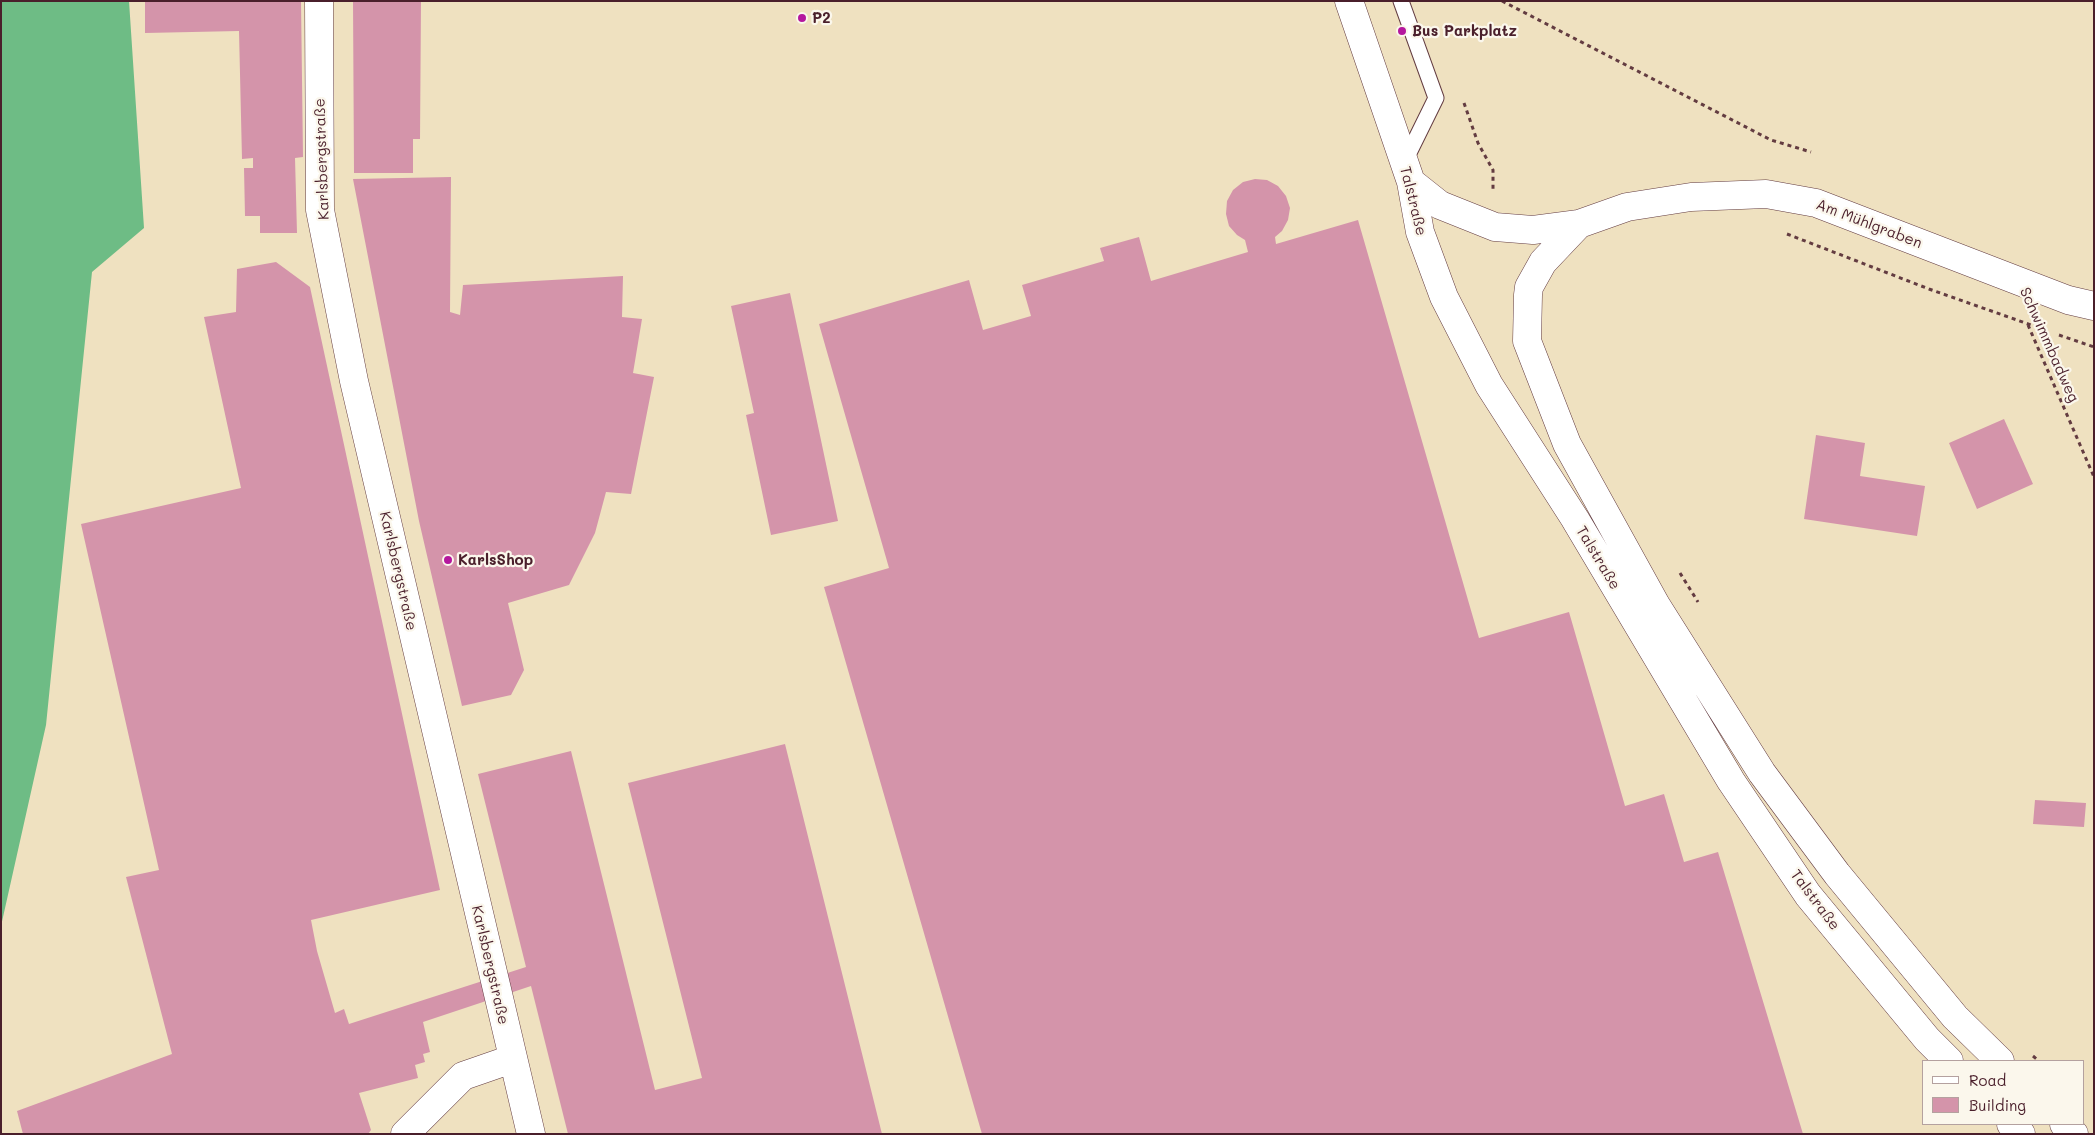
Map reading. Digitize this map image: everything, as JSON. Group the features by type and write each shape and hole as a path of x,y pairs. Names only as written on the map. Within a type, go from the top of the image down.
{"street":[{"name":"Karlsbergstraße","path":"318,1 320,210 354,381 531,1134"},
{"name":"Talstraße","path":"1349,1 1407,172 1420,232 1444,297 1488,384 1575,519 1731,781 1808,895 1927,1039 1948,1060"},
{"name":"Am Mühlgraben","path":"1407,172 1440,205 1495,227 1533,230 1579,224 1627,207 1691,198 1766,194 1816,203 2068,300 2094,306"},
{"name":"Talstraße","path":"1579,224 1543,262 1529,287 1527,341 1566,444 1656,605 1762,773 1837,874 1955,1017 1999,1060"},
{"path":"405,1134 463,1076 512,1059"},
{"path":"2012,1125 2021,1134"},
{"path":"2065,1125 2074,1134"}],"lane":[{"path":"1401,1 1436,98 1407,172"}],"path":[{"path":"1502,1 1771,140 1811,152"},
{"path":"1462,98 1478,143 1493,170 1495,227"},
{"path":"1779,231 1929,289 2094,347"},
{"name":"Schwimmbadweg","path":"2006,276 2094,477"},
{"path":"1677,568 1698,602"},
{"path":"2032,1054 2038,1060"}],"green space":[{"path":"1,1 129,1 144,228 92,272 46,725 1,926"}],"building":[{"path":"145,1 301,1 303,157 295,158 297,233 260,233 260,216 245,216 244,168 253,168 253,158 242,159 239,31 145,33"},
{"path":"353,1 421,1 420,139 413,139 413,173 354,173"},
{"path":"451,177 450,312 460,315 463,285 623,276 622,317 642,319 633,373 654,377 631,494 606,492 595,533 569,585 508,603 524,670 511,695 462,706 419,521 353,179"},
{"path":"1255,179 1267,180 1278,186 1286,196 1290,208 1288,220 1282,231 1275,237 1276,244 1358,220 1479,638 1569,612 1625,806 1664,794 1684,862 1718,852 1803,1134 982,1134 824,587 889,568 819,324 969,280 983,330 1031,316 1022,285 1104,261 1100,248 1139,237 1151,281 1248,252 1245,240 1237,235 1229,226 1226,214 1227,201 1233,190 1243,182"},
{"path":"276,262 310,287 440,890 311,920 317,951 335,1013 344,1009 349,1024 526,967 478,774 571,751 655,1090 702,1078 628,783 785,744 882,1134 568,1134 531,986 423,1022 430,1052 423,1054 425,1062 415,1065 418,1078 359,1093 371,1130 368,1134 23,1134 17,1111 172,1054 126,877 159,870 81,524 241,488 204,317 236,312 237,269"},
{"path":"790,293 838,521 771,535 746,415 754,413 731,306"},
{"path":"2004,419 2033,484 1977,509 1949,443"},
{"path":"1816,435 1865,443 1860,476 1925,486 1917,536 1804,519"},
{"path":"2035,800 2086,803 2084,827 2033,824"}],"place":[{"name":"P2","path":"802,18"},
{"name":"Bus Parkplatz","path":"1402,31"},
{"name":"KarlsShop","path":"448,560"}]}
